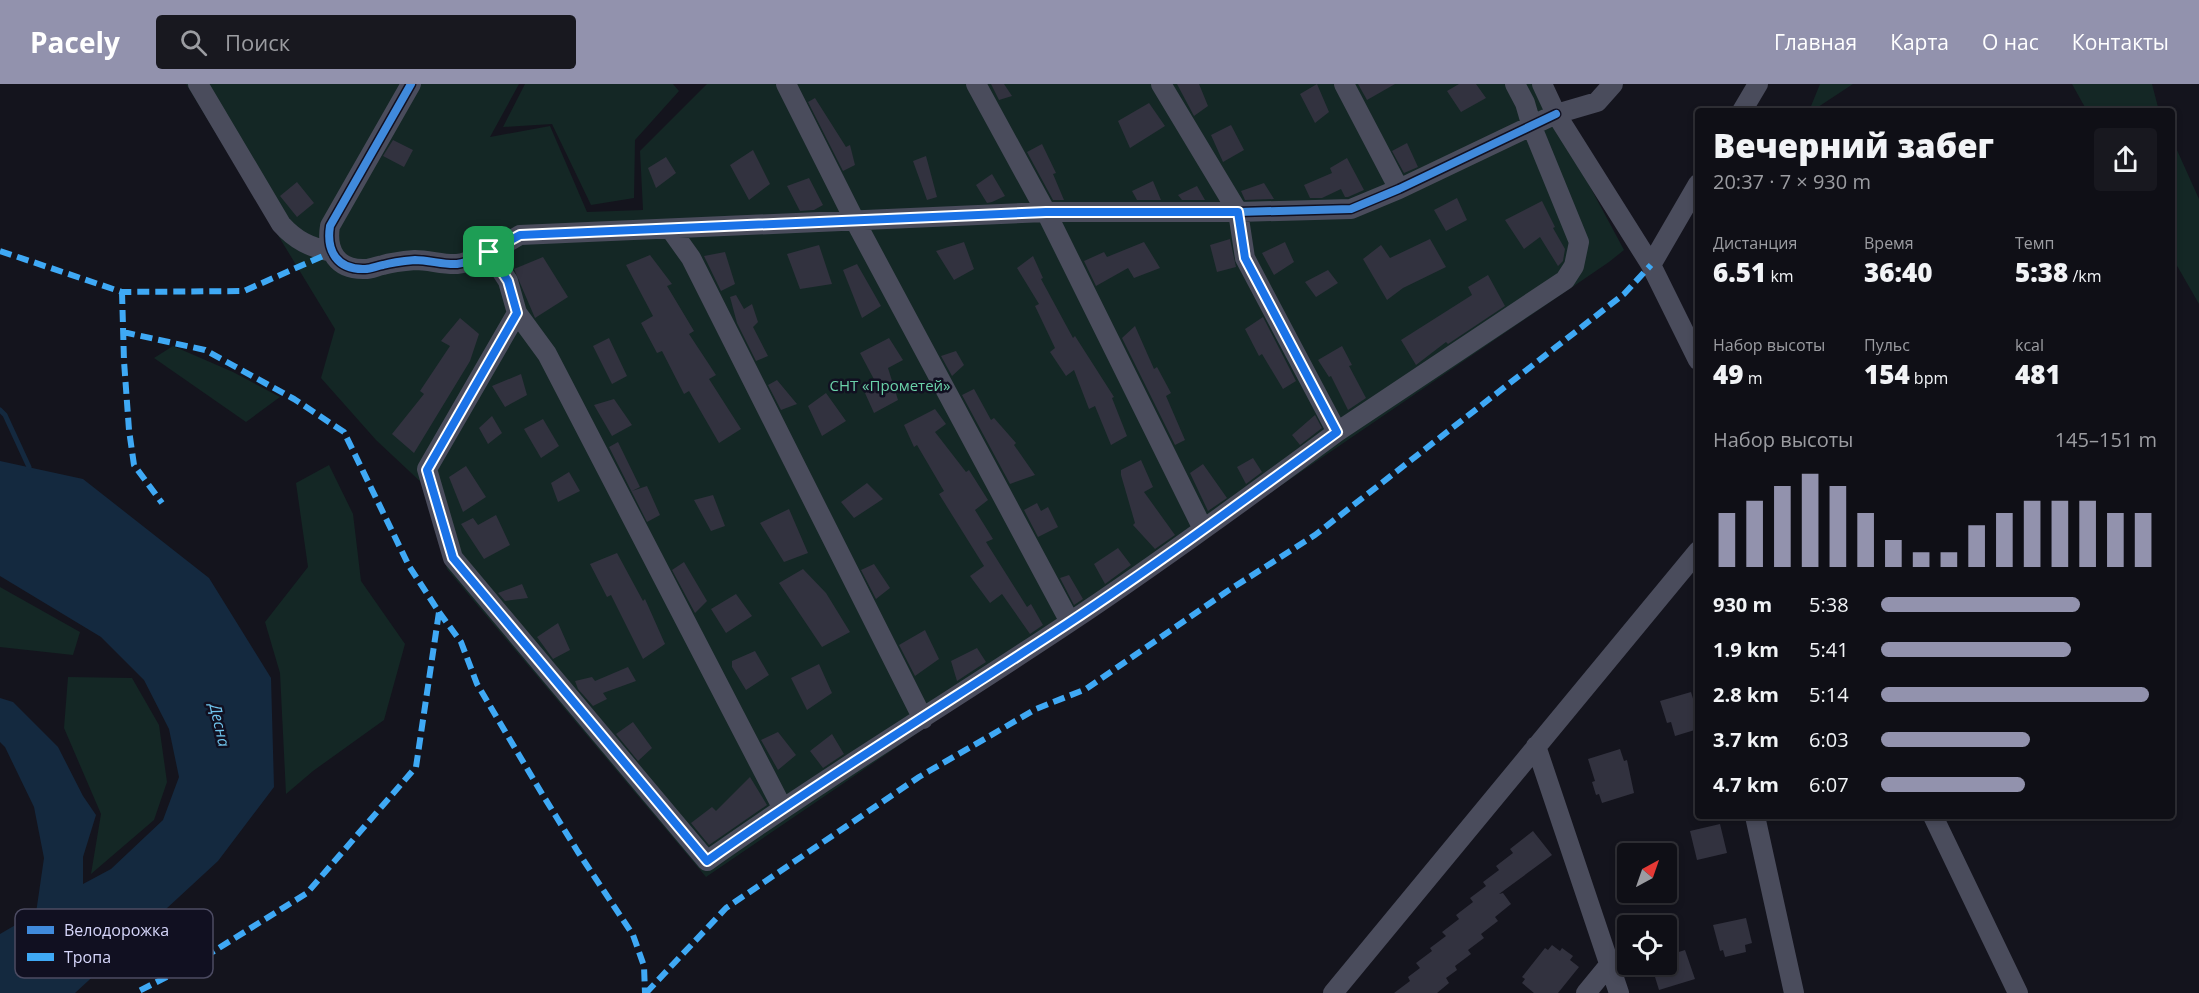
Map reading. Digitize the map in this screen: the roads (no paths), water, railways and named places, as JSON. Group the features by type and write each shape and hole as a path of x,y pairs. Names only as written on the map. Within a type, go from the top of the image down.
{"street":[{"path":"198,84 281,224 299,241 311,247 332,252"},
{"path":"410,84 330,226 328,239 332,252 339,261 348,266 367,269 400,261 419,260 457,264 489,252 520,235 1046,212 1238,212 1352,209 1556,114 1597,102 1613,84"},
{"path":"786,84 854,219 1070,622"},
{"path":"976,84 1046,212 1203,529"},
{"path":"1161,84 1238,212 1245,258 1337,432"},
{"path":"1344,84 1399,189"},
{"path":"517,313 427,470 453,558 707,861 783,807 923,719 1070,622 1337,432 1565,280 1574,266 1579,242 1532,127 1525,103 1515,84"},
{"path":"1542,84 1556,114 1651,265 1695,354"},
{"path":"1744,108 1758,84"},
{"path":"1651,265 1695,189"},
{"path":"671,230 696,268 923,719"},
{"path":"489,252 508,281 517,313 547,354 783,807"},
{"path":"1333,993 1695,558"},
{"path":"1536,746 1619,993"},
{"path":"1756,819 1794,993"},
{"path":"1934,819 2018,993"},
{"path":"1586,993 1609,965"}],"water":[{"name":"Десна","path":"0,461 83,479 209,578 271,678 274,787 218,861 166,909 37,909 44,858 34,807 5,747 0,742 0,698 13,702 58,747 83,796 96,815 83,857 83,884 111,869 163,820 179,777 169,729 144,680 101,637 0,576"},
{"path":"15,925 15,978 91,978 75,993 0,993 0,934"}],"waterway":[{"path":"0,410 5,415 29,467"}],"park label":[{"name":"СНТ «Прометей»","path":"890,386"}]}
